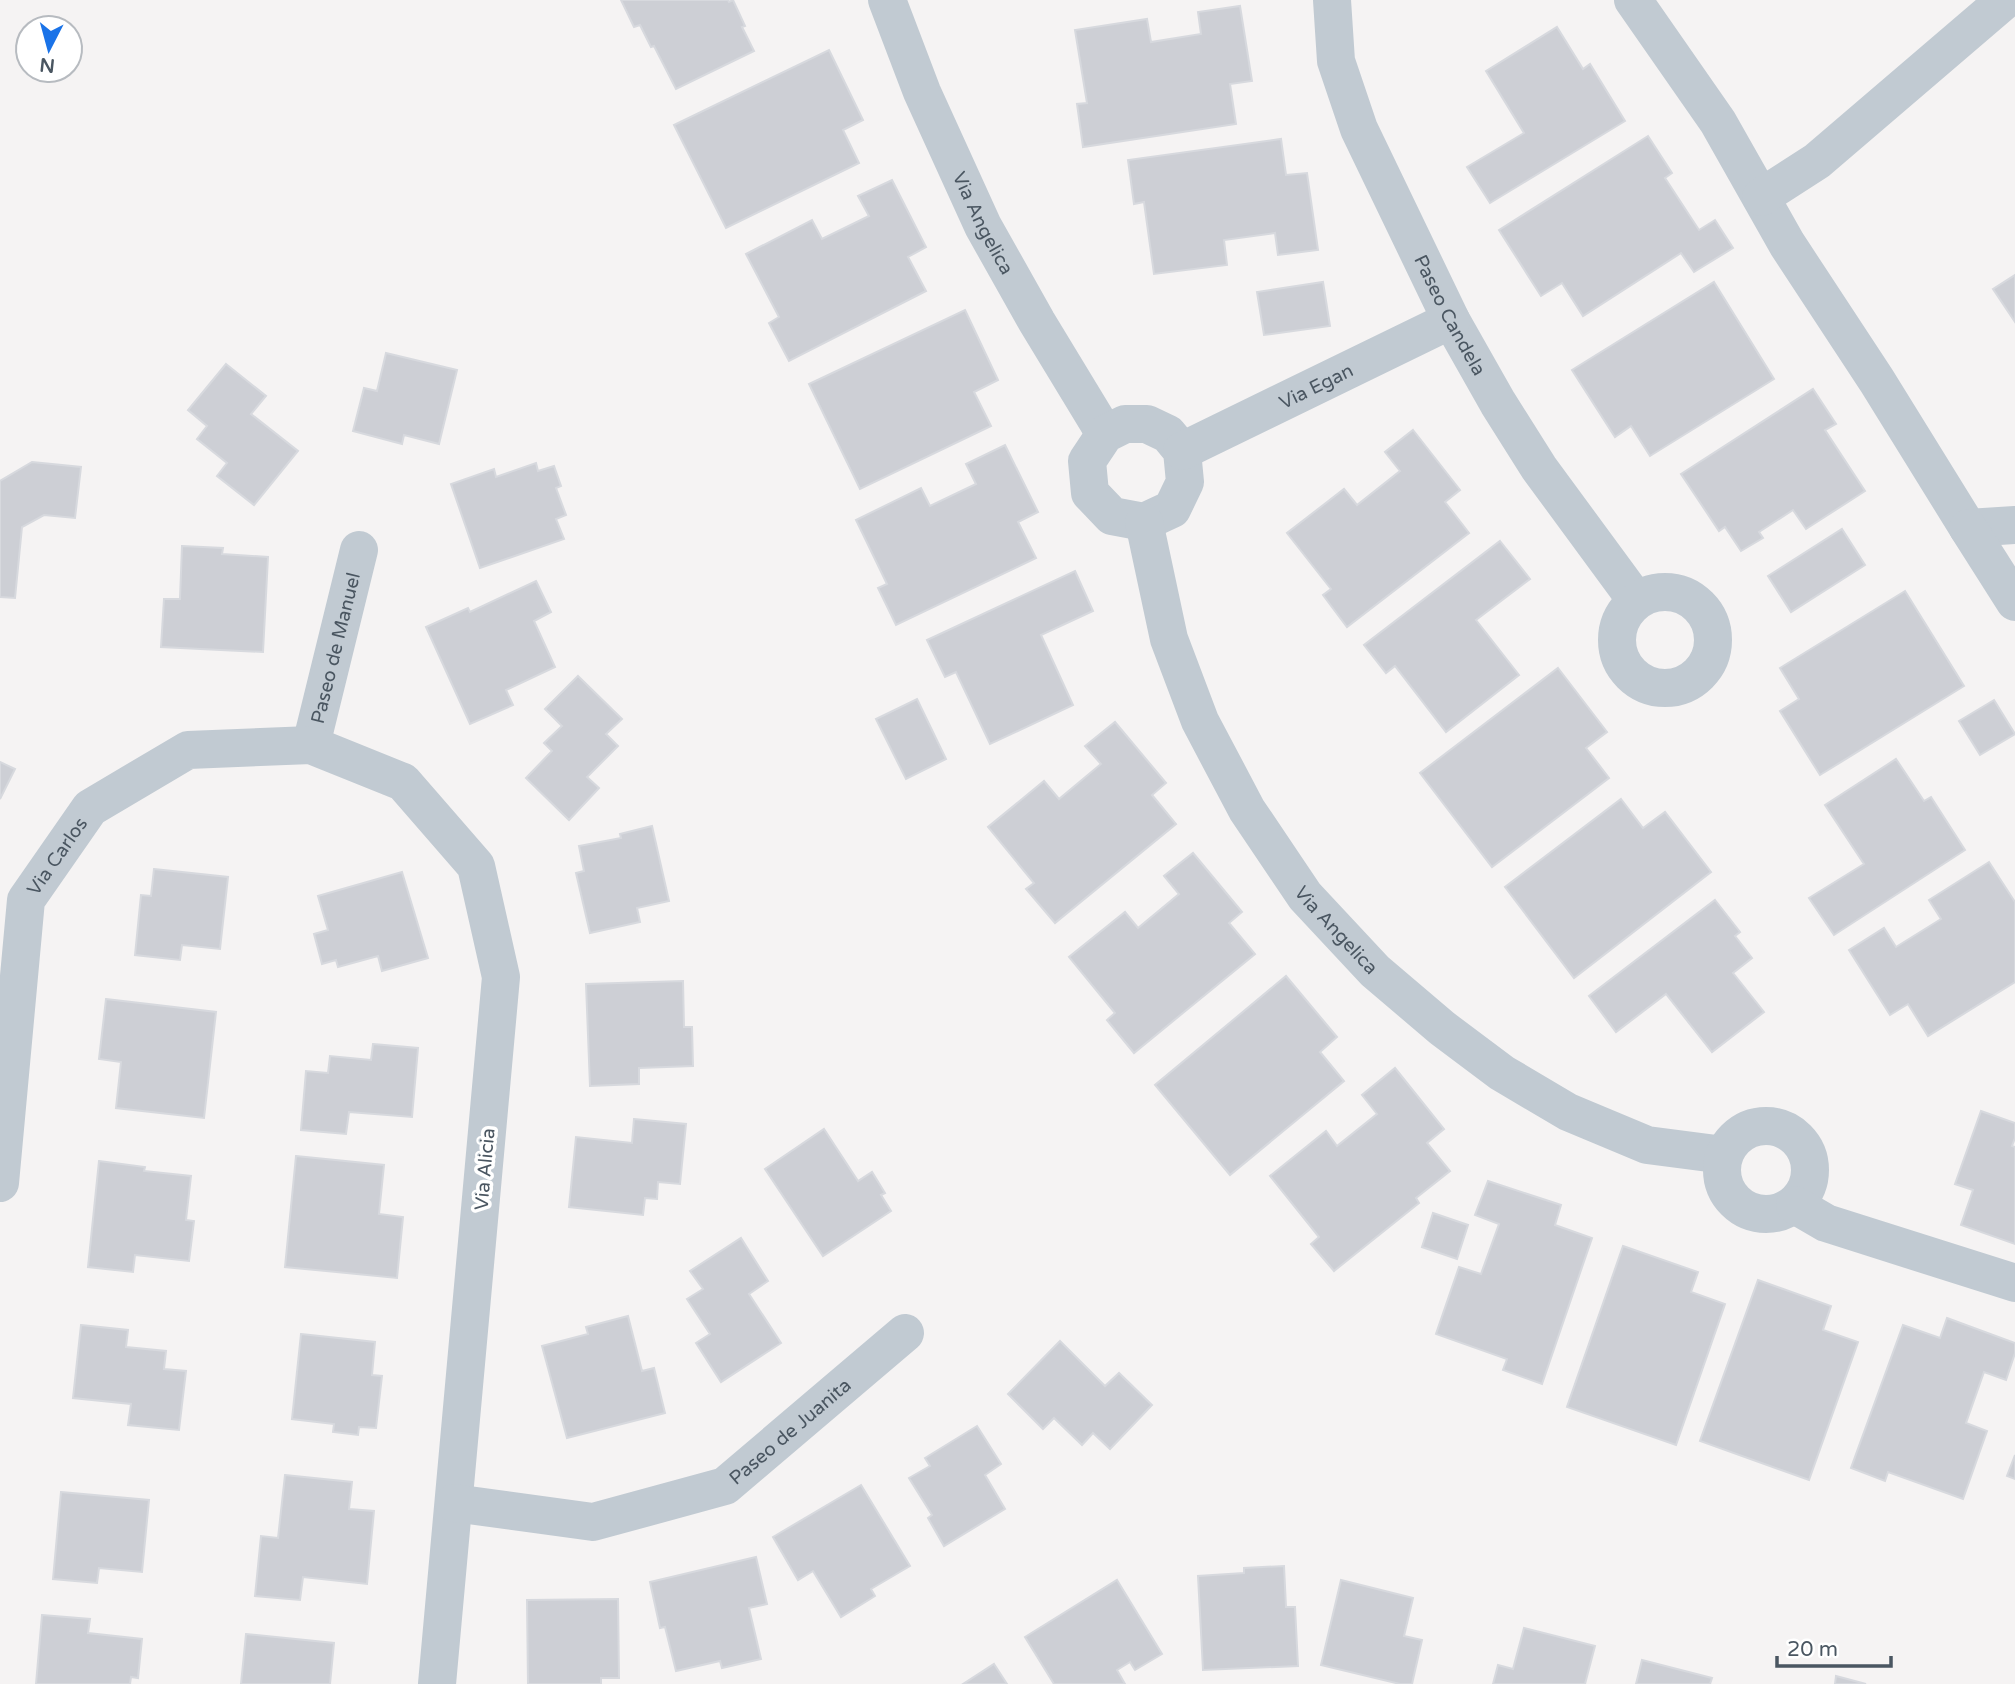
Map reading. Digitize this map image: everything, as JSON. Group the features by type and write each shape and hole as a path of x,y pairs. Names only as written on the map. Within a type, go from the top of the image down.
{"street":[{"name":"Via Angelica","path":"887,0 922,92 983,226 1105,434"},
{"name":"Paseo Candela","path":"1332,0 1336,61 1359,130 1451,320 1539,468 1636,600"},
{"path":"1633,0 1718,122 1787,244 1877,381 2015,602"},
{"path":"1761,197 1817,161 2005,0"},
{"name":"Via Egan","path":"1182,451 1451,320"},
{"path":"1125,424 1147,424 1168,434 1182,451 1185,482 1171,509 1144,522 1112,516 1090,493 1087,461 1105,434 1125,424"},
{"name":"Via Angelica","path":"1144,522 1169,639 1200,721 1247,810 1305,896 1375,971 1442,1028 1502,1073 1568,1112 1647,1145 1724,1155"},
{"path":"1968,528 2015,525"},
{"name":"Paseo de Manuel","path":"311,745 359,550"},
{"name":"Via Carlos","path":"0,1183 26,900 90,808 188,750 311,745"},
{"name":"Via Alicia","path":"311,745 403,782 476,866 500,977 437,1684"},
{"path":"1769,1125 1788,1130 1803,1143 1811,1165 1808,1187 1795,1205 1768,1216 1740,1207 1723,1184 1724,1155 1734,1138 1750,1128 1769,1125"},
{"path":"1795,1205 1826,1223 2015,1283"},
{"name":"Paseo de Juanita","path":"454,1503 593,1522 725,1486 905,1333"}],"building":[{"path":"621,0 733,0 754,51 676,89 654,46 651,47 640,25 634,27"},
{"path":"1240,6 1252,81 1230,84 1236,124 1083,147 1077,104 1087,103 1075,30 1147,19 1151,42 1201,34 1198,12"},
{"path":"1557,27 1583,69 1590,64 1625,121 1490,203 1467,167 1524,133 1486,71"},
{"path":"829,50 863,120 843,130 859,163 726,228 674,125"},
{"path":"1648,136 1672,173 1665,178 1699,230 1715,220 1733,248 1694,272 1681,253 1583,316 1562,283 1541,296 1499,230"},
{"path":"1281,139 1286,175 1307,173 1318,250 1278,255 1275,233 1224,240 1227,265 1154,274 1144,202 1134,204 1128,160"},
{"path":"892,180 926,247 908,257 926,291 789,361 769,323 779,317 746,254 812,220 822,239 869,216 858,196"},
{"path":"2015,275 2015,322 1993,289"},
{"path":"1323,282 1330,326 1264,335 1257,292"},
{"path":"1714,282 1774,379 1650,456 1631,426 1615,437 1572,370"},
{"path":"965,310 998,380 974,392 991,426 860,489 809,384"},
{"path":"386,353 457,370 439,444 404,435 402,444 353,431 364,388 377,391"},
{"path":"226,364 266,396 251,414 298,451 254,505 217,476 227,463 197,439 207,426 188,410"},
{"path":"1813,389 1836,424 1825,430 1865,491 1806,529 1793,510 1759,532 1763,538 1741,551 1725,527 1719,531 1681,474"},
{"path":"1413,430 1460,490 1445,502 1469,533 1347,627 1323,595 1331,589 1287,533 1344,489 1357,505 1400,471 1385,452"},
{"path":"1005,445 1038,512 1018,522 1036,558 896,625 878,588 887,584 856,520 921,488 930,506 976,484 966,464"},
{"path":"32,462 81,467 75,518 44,515 22,527 15,598 0,597 0,481"},
{"path":"536,463 538,471 554,466 561,486 556,488 566,515 556,519 564,539 480,568 451,484 494,469 496,477"},
{"path":"1842,529 1865,565 1791,612 1768,576"},
{"path":"1500,541 1530,579 1476,620 1519,675 1446,732 1395,666 1386,673 1364,645"},
{"path":"182,546 223,548 222,554 268,557 263,652 161,647 164,599 180,599"},
{"path":"1075,571 1093,611 1041,635 1073,705 990,744 956,672 945,677 927,640"},
{"path":"536,581 551,612 534,621 555,667 506,690 513,705 470,724 426,627 468,608 470,612"},
{"path":"1905,591 1964,686 1820,775 1780,711 1799,699 1780,668"},
{"path":"1558,668 1607,732 1586,748 1609,778 1492,867 1420,773"},
{"path":"578,676 622,719 606,734 618,746 587,777 599,788 569,820 526,778 552,751 544,743 562,726 545,709"},
{"path":"917,699 946,759 906,779 876,719"},
{"path":"1994,700 2015,734 1980,755 1959,721"},
{"path":"1115,722 1166,783 1152,795 1176,824 1055,923 1026,889 1034,883 988,827 1044,781 1059,799 1101,764 1085,746"},
{"path":"1896,759 1924,801 1931,797 1965,850 1834,935 1809,898 1864,864 1825,805"},
{"path":"0,762 15,769 0,799"},
{"path":"1621,799 1643,828 1665,812 1711,872 1574,978 1505,887"},
{"path":"652,826 669,901 637,908 640,922 590,933 576,873 584,871 579,846 621,838 620,834"},
{"path":"1193,853 1242,912 1229,923 1255,954 1134,1053 1107,1020 1115,1013 1069,957 1125,912 1138,928 1179,894 1164,876"},
{"path":"1989,862 2015,902 2015,982 1928,1036 1908,1004 1890,1015 1849,950 1884,928 1896,947 1941,919 1929,900"},
{"path":"154,869 228,877 220,949 182,945 180,960 135,955 141,895 151,896"},
{"path":"402,872 428,958 382,971 378,956 338,967 336,960 322,964 314,934 328,930 318,896"},
{"path":"1715,900 1740,932 1735,936 1752,958 1733,973 1764,1012 1712,1052 1666,994 1616,1032 1589,996"},
{"path":"1286,976 1337,1037 1320,1052 1344,1081 1230,1175 1155,1085"},
{"path":"683,981 684,1027 692,1027 693,1066 639,1068 639,1084 590,1086 586,984"},
{"path":"106,999 216,1012 204,1118 116,1108 121,1062 99,1059"},
{"path":"373,1044 418,1048 412,1117 349,1112 346,1134 301,1130 306,1071 328,1073 330,1056 371,1060"},
{"path":"1395,1068 1444,1129 1427,1143 1450,1171 1416,1198 1419,1203 1334,1271 1311,1244 1319,1237 1270,1176 1326,1131 1337,1146 1377,1114 1362,1095"},
{"path":"1981,1111 2015,1123 2012,1146 2015,1147 2015,1244 1961,1225 1973,1190 1955,1184"},
{"path":"634,1119 686,1124 680,1184 658,1182 657,1199 645,1198 643,1215 569,1207 576,1137 632,1143"},
{"path":"824,1129 858,1181 872,1172 885,1193 881,1195 891,1211 823,1256 765,1169"},
{"path":"296,1156 384,1165 379,1214 403,1217 397,1278 285,1267"},
{"path":"99,1161 145,1167 144,1171 191,1176 186,1220 194,1221 189,1261 135,1255 133,1272 88,1267"},
{"path":"1488,1181 1561,1205 1555,1225 1592,1238 1542,1384 1503,1370 1507,1359 1436,1334 1459,1267 1481,1274 1499,1224 1475,1215"},
{"path":"1433,1213 1468,1225 1457,1259 1422,1247"},
{"path":"741,1238 768,1281 749,1294 781,1343 721,1382 696,1343 710,1334 687,1299 703,1289 690,1271"},
{"path":"1623,1246 1698,1272 1691,1292 1725,1304 1676,1445 1567,1407"},
{"path":"1758,1280 1831,1306 1823,1330 1858,1342 1809,1480 1700,1441"},
{"path":"628,1316 642,1371 654,1368 665,1413 567,1438 542,1346 588,1334 586,1327"},
{"path":"1947,1318 2015,1343 2015,1353 2006,1380 1984,1372 1966,1423 1987,1431 1963,1499 1888,1472 1885,1481 1851,1468 1903,1325 1940,1338"},
{"path":"81,1325 128,1330 126,1347 166,1351 164,1369 186,1371 179,1430 128,1425 131,1404 73,1398"},
{"path":"301,1334 375,1342 372,1375 382,1376 376,1428 359,1427 358,1435 333,1432 334,1424 292,1419"},
{"path":"1060,1341 1105,1386 1119,1373 1152,1405 1110,1449 1093,1433 1082,1445 1054,1418 1043,1429 1008,1394"},
{"path":"977,1426 1001,1464 985,1475 1005,1509 944,1546 928,1518 932,1515 909,1478 930,1466 925,1458"},
{"path":"2015,1455 2015,1479 2007,1476"},
{"path":"285,1475 352,1482 349,1509 374,1511 367,1584 303,1577 300,1600 255,1596 261,1536 278,1538"},
{"path":"861,1485 910,1566 871,1589 875,1596 841,1617 813,1571 798,1580 773,1537"},
{"path":"61,1492 149,1500 142,1572 99,1568 97,1583 53,1579"},
{"path":"756,1557 767,1604 749,1608 761,1659 722,1668 720,1661 676,1671 665,1627 660,1628 650,1582"},
{"path":"1284,1566 1286,1607 1295,1607 1298,1666 1203,1670 1198,1576 1244,1573 1244,1568"},
{"path":"1117,1580 1162,1654 1135,1670 1130,1662 1117,1670 1125,1684 1054,1684 1025,1637"},
{"path":"1341,1580 1413,1598 1404,1636 1422,1640 1412,1684 1400,1684 1321,1665"},
{"path":"618,1599 619,1678 601,1678 601,1684 528,1684 527,1600"},
{"path":"42,1615 90,1619 88,1633 142,1639 138,1678 131,1677 130,1684 36,1684"},
{"path":"1524,1628 1595,1646 1585,1684 1493,1684 1498,1665 1513,1669"},
{"path":"246,1634 334,1643 330,1684 241,1684"},
{"path":"1642,1660 1712,1678 1710,1684 1636,1684"},
{"path":"994,1664 1007,1684 963,1684"},
{"path":"1836,1676 1866,1684 1835,1684"}]}
